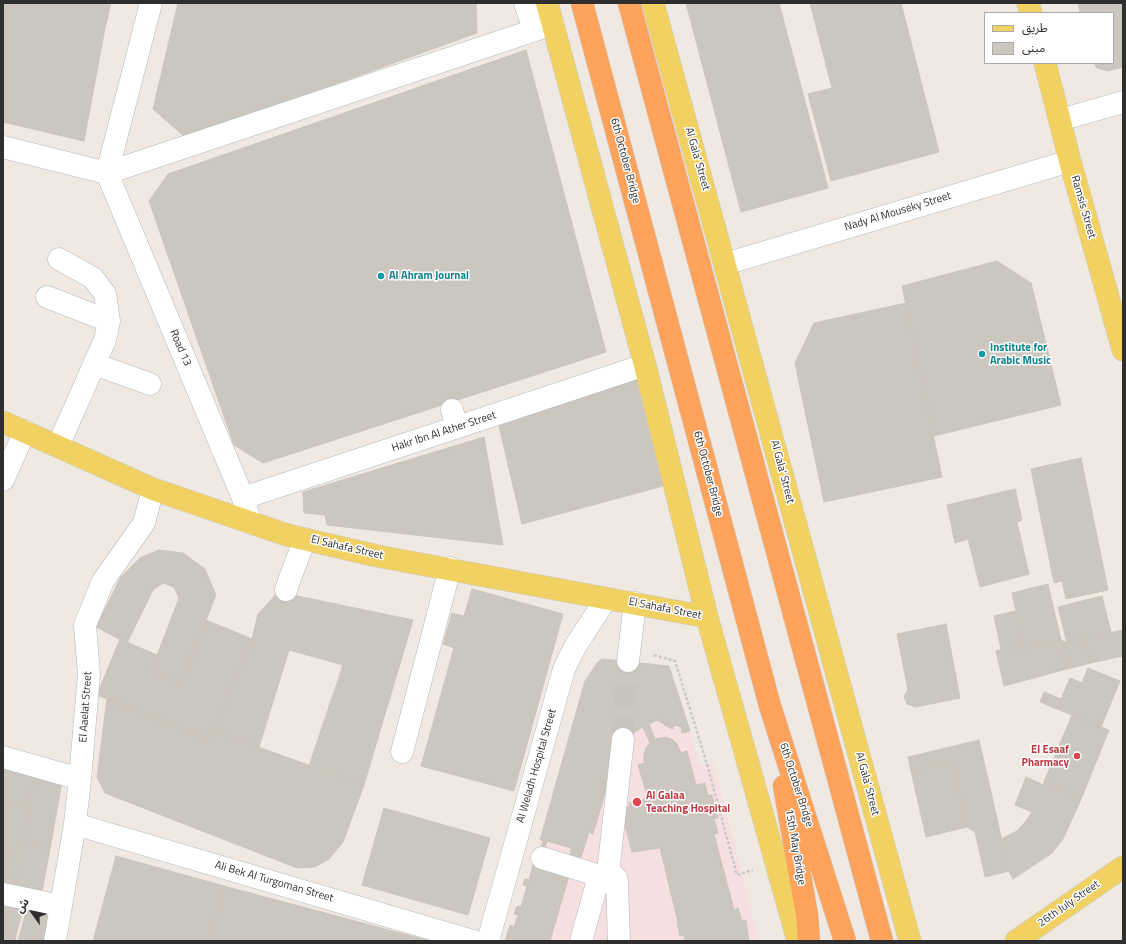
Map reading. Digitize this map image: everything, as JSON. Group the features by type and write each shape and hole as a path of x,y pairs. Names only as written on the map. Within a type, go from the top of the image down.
{"highway":[{"name":"6th October Bridge","path":"582,3 770,706 845,941"},
{"path":"629,3 882,941"},
{"name":"15th May Bridge","path":"770,706 807,915 808,941"}],"main road":[{"path":"547,3 543,27 645,365 707,617 798,941"},
{"name":"Al Gala' Street","path":"653,3 726,264 910,941"},
{"name":"Ramsis Street","path":"1045,64 1070,161 1123,350"},
{"name":"El Sahafa Street","path":"3,422 153,489 287,535 377,556 450,568 606,599 707,617"},
{"name":"26th July Street","path":"1016,941 1123,867"}],"street":[{"path":"107,173 151,3"},
{"path":"3,147 107,173 543,27 525,3"},
{"path":"1060,120 1123,102"},
{"name":"Nady Al Mouseky Street","path":"726,264 1070,161"},
{"name":"Road 13","path":"107,173 243,498 252,523"},
{"path":"58,446 105,340 109,321 105,294 93,278 59,260"},
{"path":"48,297 109,321"},
{"path":"94,364 150,384"},
{"name":"Hakr Ibn Al Ather Street","path":"243,498 454,418 645,365"},
{"path":"3,480 24,431"},
{"name":"El Aaelat Street","path":"56,941 75,824 80,779 89,674 85,625 103,581 144,523 153,489"},
{"path":"286,590 305,539"},
{"path":"402,752 450,568"},
{"name":"Al Weladh Hospital Street","path":"488,941 564,669 576,645 606,599"},
{"path":"629,656 635,603"},
{"path":"581,941 604,874 623,739"},
{"path":"3,757 80,779"},
{"name":"Ali Bek Al Turgoman Street","path":"75,824 473,941"},
{"path":"514,850 604,874 612,874 616,878 617,882 619,941"},
{"path":"3,894 61,906"}],"path":[{"path":"629,656 675,660 707,764 737,875 777,864"}],"shaded area":[{"name":"Al Galaa Teaching Hospital","path":"602,659 669,666 700,765 713,762 759,941 505,941 510,925 514,927 518,916 514,914 517,906 521,907 527,886 523,885 525,879 529,880 585,681 597,663"}],"building":[{"path":"3,3 111,3 84,141 3,122"},
{"path":"178,3 476,3 477,33 186,138 153,109"},
{"path":"686,3 779,3 828,188 741,212"},
{"path":"810,3 901,3 939,152 831,181 808,94 832,88"},
{"path":"1078,3 1123,3 1123,67 1108,71 1097,68 1095,64 1114,64 1114,12 1080,12"},
{"name":"Al Ahram Journal","path":"526,50 606,352 263,463 234,445 149,201 168,174"},
{"name":"Institute for Arabic Music","path":"997,261 1031,283 1061,405 934,436 902,286"},
{"path":"906,303 942,477 824,502 795,363 814,323"},
{"path":"642,378 667,485 522,524 499,426"},
{"path":"484,437 503,545 327,525 325,515 304,513 303,492"},
{"path":"1081,458 1108,590 1066,599 1062,581 1054,583 1031,469"},
{"path":"1015,489 1022,520 1017,522 1029,574 980,587 968,539 955,543 947,505"},
{"path":"159,550 183,553 205,569 216,595 181,683 151,671 179,598 174,587 163,583 153,590 127,643 96,627 121,577 140,558"},
{"path":"1048,584 1061,640 1024,649 1012,593"},
{"path":"472,589 563,614 514,791 421,766 454,648 443,644 452,613 464,616"},
{"path":"278,592 413,620 364,785 309,766 343,665 289,650 259,747 214,731 252,639 258,614"},
{"path":"1102,596 1111,632 1067,643 1058,607"},
{"path":"1015,611 1023,644 1001,649 994,616"},
{"path":"206,620 252,639 210,740 97,695 120,639 157,655 151,671 181,683"},
{"path":"946,624 960,698 916,707 907,704 904,696 908,690 897,634"},
{"path":"1123,630 1123,656 1091,663 1085,638"},
{"path":"1085,638 1091,663 1067,669 1061,640 1067,643"},
{"path":"1061,640 1067,669 1004,686 996,651 1023,644 1024,649"},
{"name":"Al Galaa Teaching Hospital","path":"602,659 669,666 690,731 682,733 681,727 675,725 673,729 657,720 649,724 655,739 666,737 673,740 677,744 681,753 687,751 696,785 705,783 708,796 712,795 718,818 714,819 718,833 714,834 734,910 738,908 742,921 746,920 749,941 685,941 684,935 680,936 660,848 632,852 621,809 630,806 629,803 648,798 638,765 644,763 646,748 650,743 643,727 620,741 593,834 589,832 581,857 578,860 570,858 571,848 547,841 542,858 570,872 550,941 505,941 510,925 514,927 518,915 514,914 517,906 521,907 527,886 523,885 525,879 529,880 534,861 538,862 543,840 540,840 585,681 597,663"},
{"path":"1088,668 1120,681 1101,727 1040,702 1044,692 1061,699 1070,678 1082,683"},
{"path":"107,699 210,740 214,731 364,785 343,842 329,859 315,867 297,868 105,793 97,777"},
{"name":"El Esaaf Pharmacy","path":"1072,715 1109,730 1082,797 1044,782"},
{"path":"979,740 1009,871 985,877 975,832 967,827 952,761 911,771 908,757"},
{"path":"3,759 36,767 29,807 3,803"},
{"path":"952,761 967,827 926,837 911,771"},
{"path":"35,771 63,776 50,849 22,844"},
{"path":"1026,777 1044,785 1044,782 1082,797 1063,839 1052,853 1013,879 1009,871 1001,839 1017,831 1032,812 1015,805"},
{"path":"3,803 29,807 19,856 3,854"},
{"path":"384,808 490,838 468,915 362,885"},
{"path":"22,844 50,849 42,892 14,887"},
{"path":"3,854 19,856 14,887 3,886"},
{"path":"116,856 224,886 209,941 93,941"},
{"path":"224,886 430,941 209,941"},
{"path":"3,901 24,907 17,931 3,927"},
{"path":"29,901 54,908 46,941 18,941"},
{"path":"3,927 17,931 15,941 3,941"}],"tunnel":[{"path":"623,739 628,661"}],"place":[{"name":"Al Ahram Journal","path":"381,276"},
{"name":"Institute for Arabic Music","path":"982,354"},
{"name":"El Esaaf Pharmacy","path":"1077,756"},
{"name":"Al Galaa Teaching Hospital","path":"637,802"}]}
